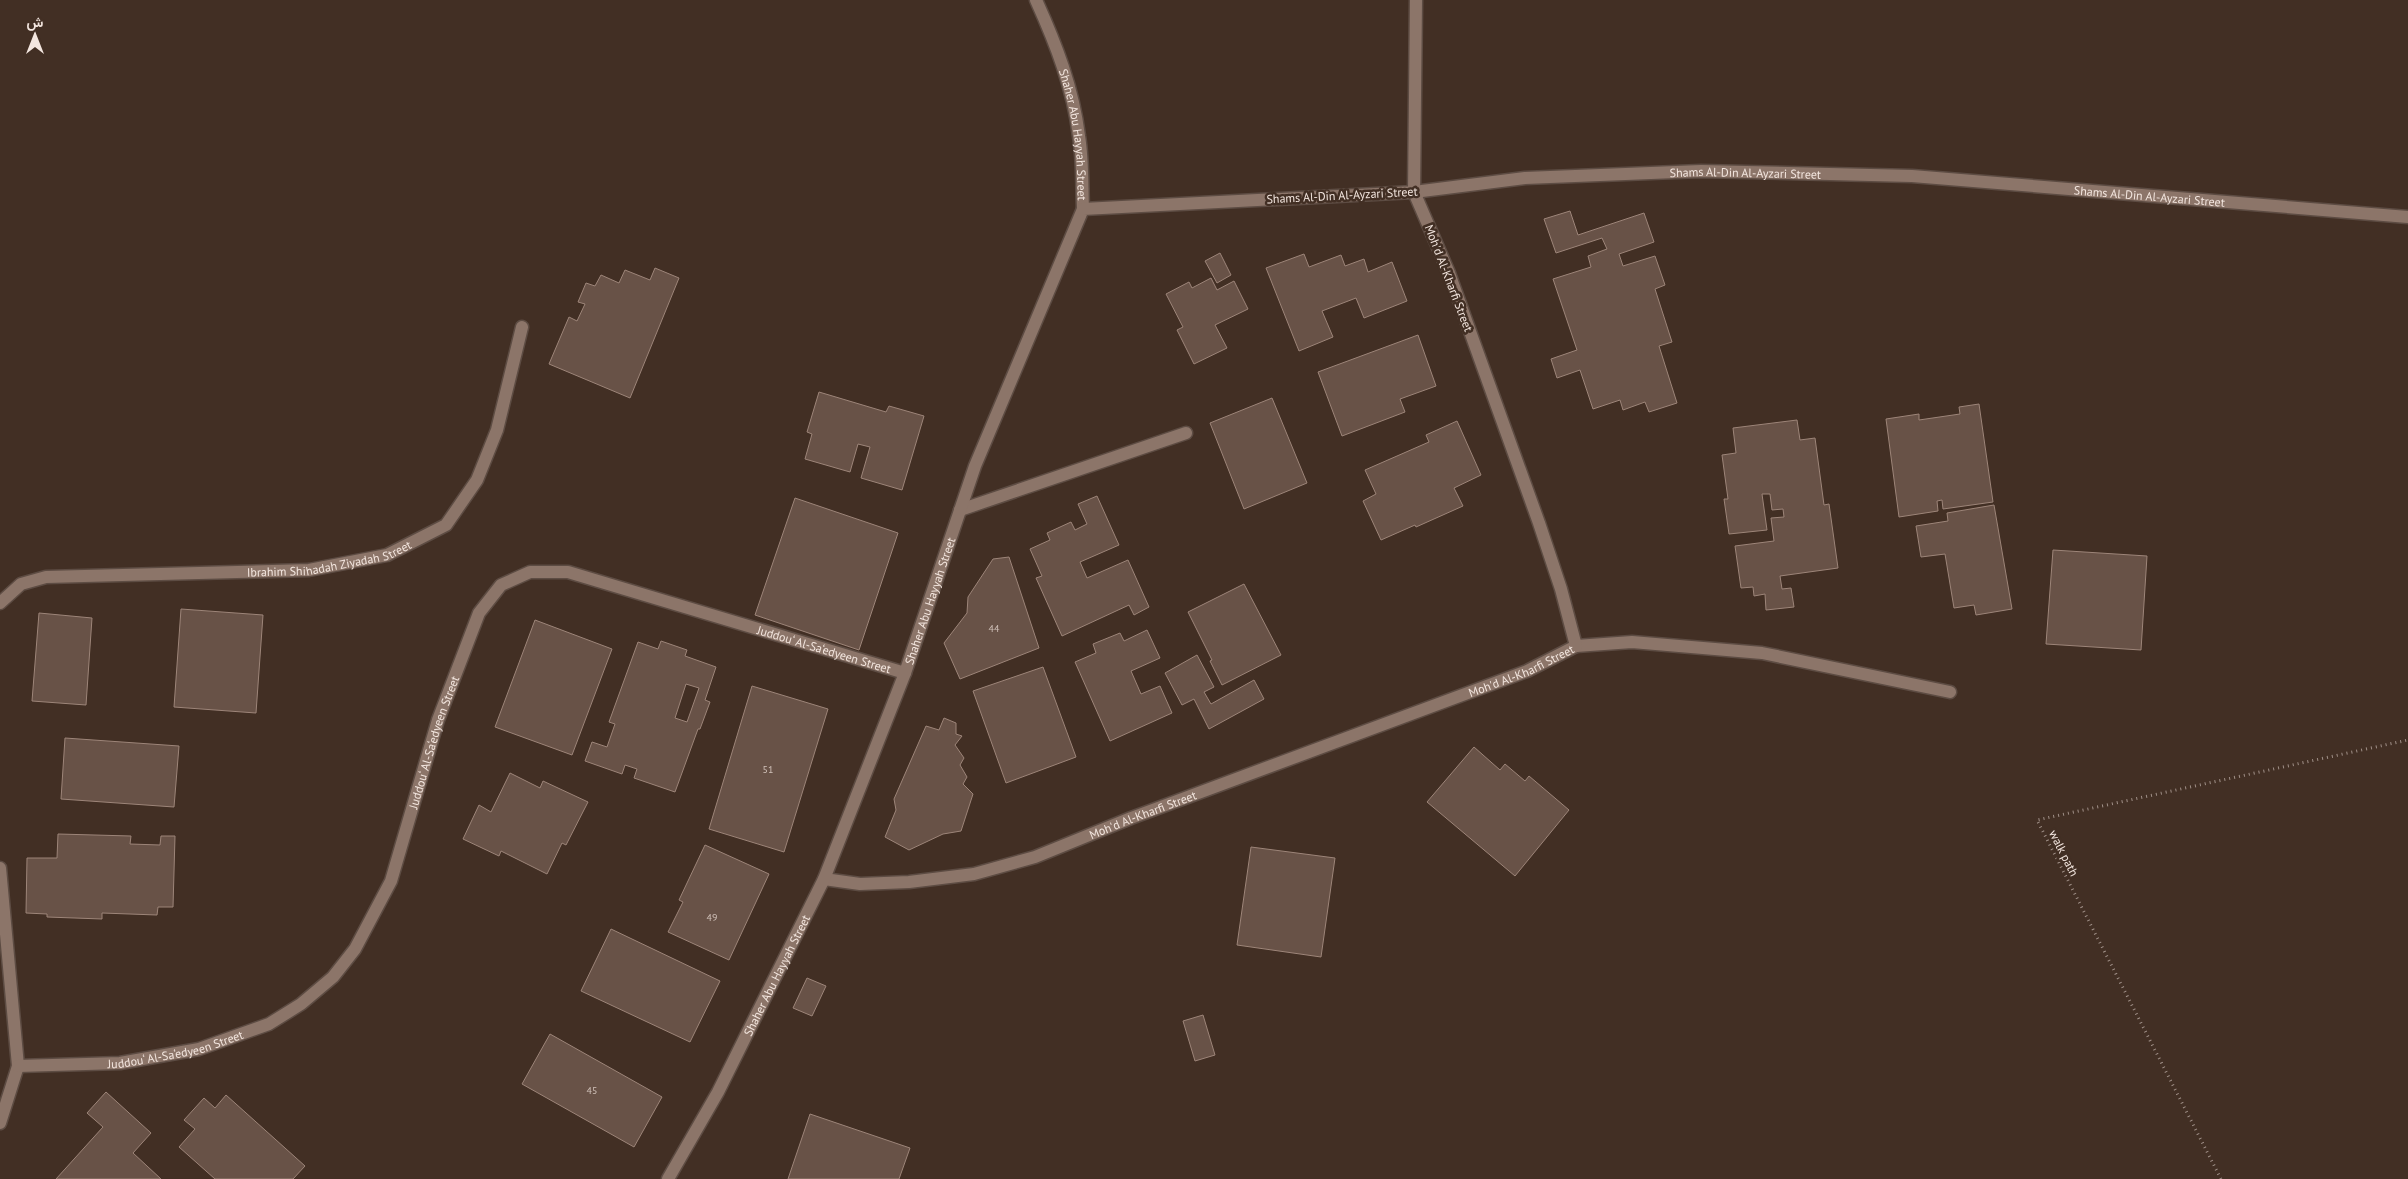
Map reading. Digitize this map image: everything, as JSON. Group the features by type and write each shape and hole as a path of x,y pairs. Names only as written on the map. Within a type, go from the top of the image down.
{"street":[{"name":"Shaher Abu Hayyah Street","path":"668,1179 718,1092 824,879 905,673 975,466 1083,209 1079,136 1070,90 1058,50 1036,0"},
{"name":"Moh'd Al-Kharfi Street","path":"824,879 860,884 909,882 974,874 1035,856 1131,818 1527,671 1576,646 1561,589 1539,523 1449,274 1414,192 1416,0"},
{"name":"Shams Al-Din Al-Ayzari Street","path":"1083,209 1414,192 1524,178 1701,171 1893,176 2408,217"},
{"name":"Ibrahim Shihadah Ziyadah Street","path":"0,603 21,584 46,577 309,570 387,556 446,525 476,480 496,430 522,326"},
{"path":"960,510 1186,433"},
{"name":"Juddou‘ Al-Sa‘edyeen Street","path":"18,1066 120,1063 199,1049 270,1024 301,1004 333,977 355,949 391,881 438,720 479,613 501,585 530,572 568,572 905,673"},
{"path":"1576,646 1632,642 1762,653 1950,692"},
{"path":"0,868 18,1066 0,1123"}],"path":[{"name":"walk path","path":"2220,1179 2037,820 2408,740"}],"building":[{"path":"1570,211 1578,235 1644,213 1654,242 1619,254 1623,266 1655,256 1665,285 1655,289 1672,342 1659,346 1677,403 1649,412 1645,402 1623,410 1620,400 1593,409 1580,370 1557,378 1551,359 1577,350 1553,279 1591,267 1588,256 1607,249 1602,238 1556,253 1544,219"},
{"path":"1220,253 1231,275 1217,283 1205,261"},
{"path":"1304,254 1309,267 1341,255 1345,266 1364,259 1368,272 1392,262 1407,301 1364,318 1356,298 1322,311 1333,337 1299,351 1266,268"},
{"path":"655,268 679,278 630,398 549,364 569,317 577,321 585,304 578,302 586,283 595,286 601,275 619,283 625,270 650,280"},
{"path":"1211,278 1217,290 1234,281 1248,309 1215,325 1227,348 1194,364 1177,330 1183,327 1166,294 1189,282 1192,288"},
{"path":"1418,335 1436,386 1400,399 1405,412 1342,436 1318,372"},
{"path":"819,392 886,412 889,406 924,416 902,490 861,478 870,447 858,444 850,472 805,459 812,434 807,432"},
{"path":"1272,398 1307,483 1244,509 1210,423"},
{"path":"1979,404 1993,502 1943,509 1942,500 1937,501 1938,511 1899,517 1886,419 1919,414 1919,420 1960,414 1959,407"},
{"path":"1797,420 1800,440 1815,438 1824,505 1829,504 1838,568 1780,576 1782,589 1791,588 1794,607 1766,610 1765,594 1754,596 1753,587 1741,588 1735,546 1774,541 1771,518 1784,517 1783,509 1772,510 1770,494 1762,494 1767,530 1729,534 1724,499 1728,499 1722,455 1736,453 1733,428"},
{"path":"1457,421 1481,475 1454,488 1463,506 1381,540 1363,501 1376,494 1365,470 1429,442 1426,435"},
{"path":"1097,496 1119,545 1080,562 1087,578 1128,560 1149,607 1134,615 1129,605 1062,636 1036,578 1042,576 1030,549 1050,540 1047,533 1071,522 1075,530 1087,524 1078,504"},
{"path":"795,498 898,533 859,650 755,615"},
{"path":"1994,505 2012,609 1976,615 1974,605 1954,608 1945,554 1921,557 1916,526 1948,521 1947,513"},
{"path":"2053,550 2147,556 2141,650 2046,644"},
{"path":"1009,557 1039,648 960,679 944,643 967,613 968,597 993,559"},
{"path":"1244,584 1281,655 1222,685 1188,612"},
{"path":"181,609 263,615 256,713 174,707"},
{"path":"39,613 92,618 86,705 32,701"},
{"path":"535,620 612,649 572,755 495,727"},
{"path":"1147,630 1160,658 1131,671 1141,694 1160,686 1172,713 1110,741 1075,662 1096,653 1093,644 1120,633 1124,641"},
{"path":"661,641 687,650 685,656 716,667 705,700 710,702 675,792 634,778 637,769 625,765 622,774 585,761 592,742 607,747 615,724 609,722 638,642 658,649","holes":["686,684 699,688 687,722 675,718"]},
{"path":"1197,655 1214,687 1204,692 1211,704 1254,680 1264,699 1209,729 1194,699 1182,705 1165,673"},
{"path":"1043,667 1076,757 1006,783 973,691"},
{"path":"752,686 828,709 784,852 709,829"},
{"path":"944,718 956,723 956,734 962,736 955,745 964,758 960,765 967,777 963,784 973,794 961,831 943,834 909,850 885,837 896,810 894,799 926,726 939,730"},
{"path":"65,738 179,746 174,807 61,799"},
{"path":"1474,747 1500,770 1505,764 1525,781 1529,776 1569,810 1515,876 1427,802"},
{"path":"510,773 540,788 543,781 588,802 566,845 562,843 547,874 501,851 499,856 463,839 479,805 491,812"},
{"path":"58,834 131,836 130,844 160,845 161,836 175,836 173,907 158,907 157,915 102,913 102,919 47,917 47,914 26,913 27,858 57,858"},
{"path":"705,845 769,874 729,960 668,932 683,902 679,900"},
{"path":"1251,847 1335,858 1321,957 1237,945"},
{"path":"611,929 720,981 690,1042 581,991"},
{"path":"807,978 826,986 812,1016 793,1008"},
{"path":"1203,1015 1215,1055 1195,1061 1183,1021"},
{"path":"550,1034 662,1097 634,1147 522,1084"},
{"path":"106,1092 151,1133 133,1153 161,1179 56,1179 103,1127 87,1113"},
{"path":"226,1095 305,1166 293,1179 215,1179 179,1147 195,1129 184,1120 204,1098 215,1108"},
{"path":"810,1114 910,1148 899,1179 788,1179"}]}
